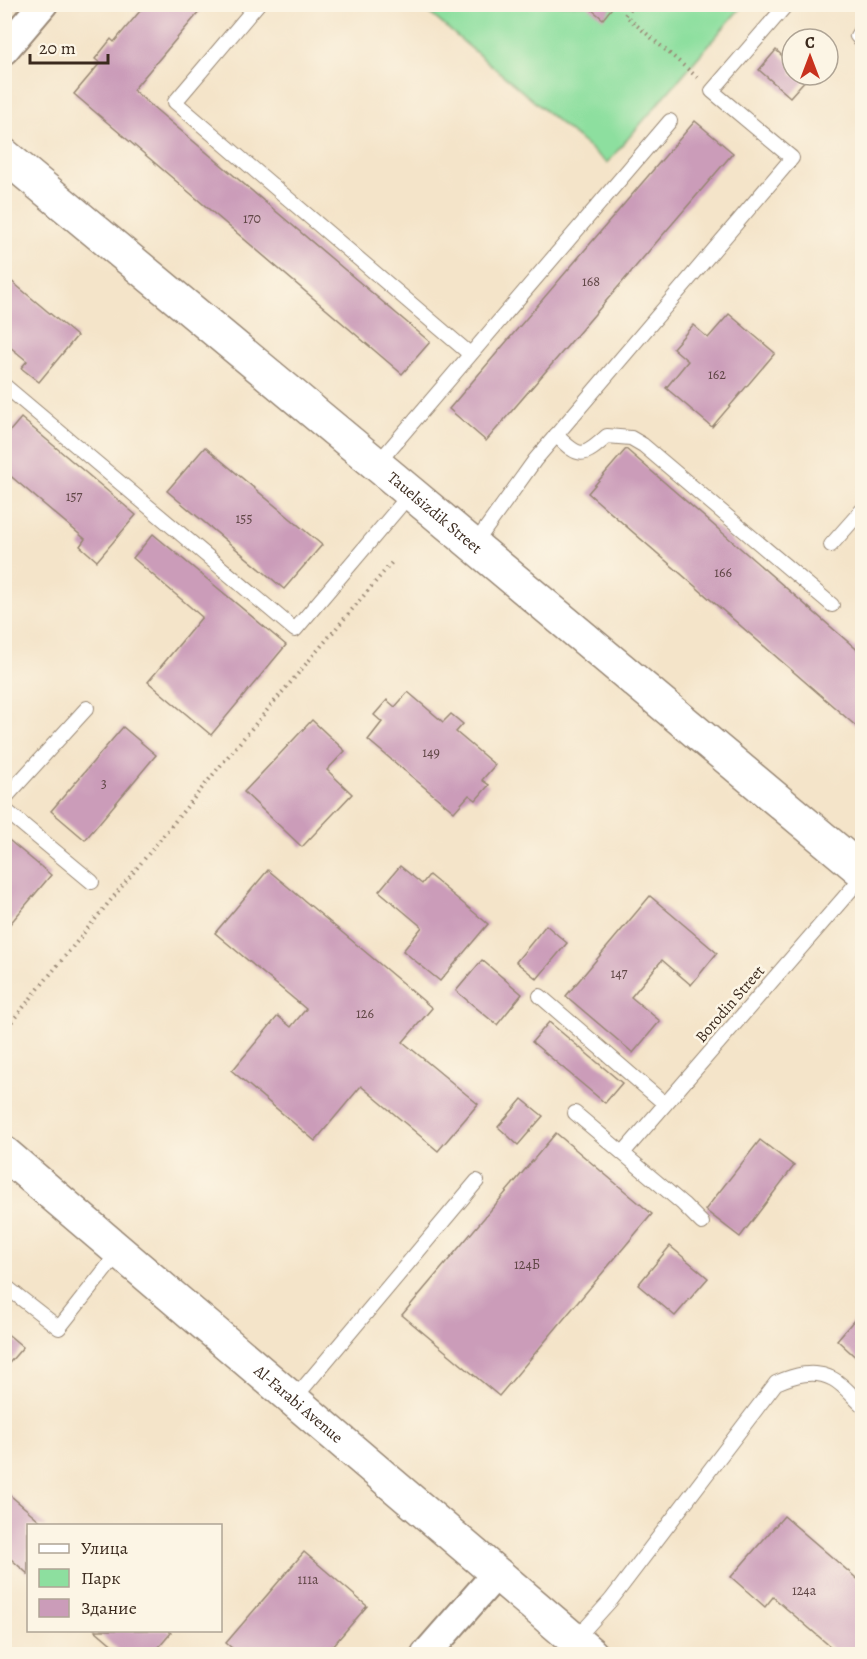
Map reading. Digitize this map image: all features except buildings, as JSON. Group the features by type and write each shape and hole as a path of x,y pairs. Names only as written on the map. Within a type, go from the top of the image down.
{"main road":[{"name":"Tauelsіzdіk Street","path":"4,155 862,871"},
{"name":"Al-Farabi Avenue","path":"4,1153 583,1647"}],"street":[{"path":"4,50 44,4"},
{"path":"426,1654 497,1573"}],"lane":[{"path":"258,4 175,102 471,354"},
{"path":"474,545 535,460 792,158 712,91 787,4"},
{"path":"862,28 857,36 862,40"},
{"path":"377,464 670,121"},
{"path":"4,385 295,630 411,493"},
{"path":"556,435 572,450 584,453 591,452 607,436 631,438 832,605"},
{"path":"831,545 862,510"},
{"path":"4,799 87,708"},
{"path":"4,809 92,882"},
{"name":"Borodin Street","path":"622,1153 862,877"},
{"path":"540,996 665,1104"},
{"path":"575,1113 683,1204 702,1223"},
{"path":"294,1399 477,1181"},
{"path":"4,1285 59,1328 120,1250"},
{"path":"583,1647 611,1600 776,1383 796,1374 815,1374 833,1379 862,1405"}],"path":[{"path":"633,4 625,15 712,91"},
{"path":"4,1031 225,760 393,561"}],"green space":[{"path":"420,5 743,5 607,163"}]}
